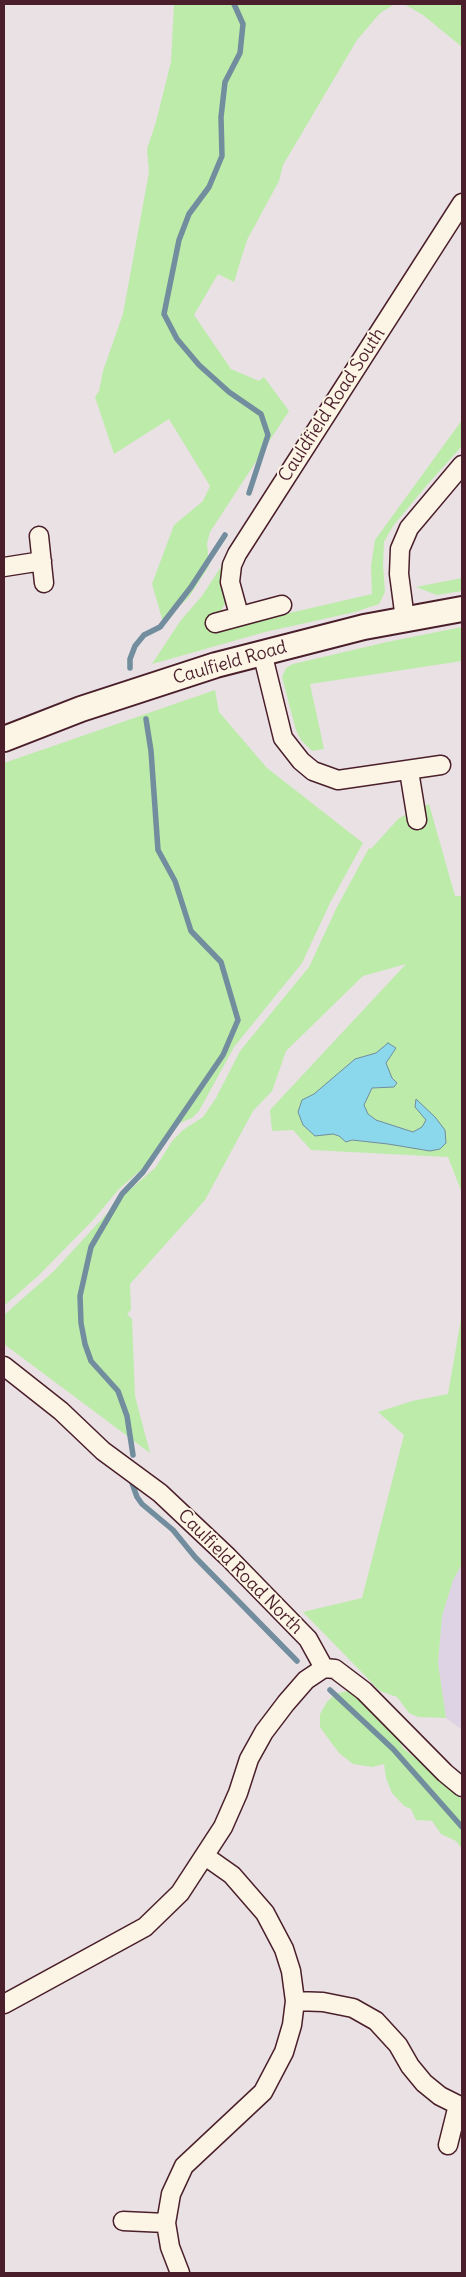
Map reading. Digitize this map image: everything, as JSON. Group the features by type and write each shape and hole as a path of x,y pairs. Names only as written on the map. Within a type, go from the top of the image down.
{"street":[{"name":"Cauldfield Road South","path":"239,615 230,582 232,565 241,546 462,203"},
{"path":"405,619 399,574 400,549 409,528 462,465"},
{"path":"39,536 44,582"},
{"path":"4,567 42,561"},
{"path":"215,623 282,605"},
{"name":"Caulfield Road","path":"4,739 80,709 262,652 405,619 462,608"},
{"path":"262,652 283,738 291,750 313,771 338,780 441,765"},
{"path":"409,771 416,820"},
{"name":"Caulfield Road North","path":"4,1366 61,1411 102,1451 160,1493 228,1557 308,1639 324,1668"},
{"path":"4,2004 145,1926 180,1893 223,1827 238,1793 249,1759 264,1732 301,1686 324,1668 335,1669 364,1691 445,1773 462,1786"},
{"path":"180,2273 170,2247 166,2223 171,2194 184,2166 263,2092 272,2078 284,2052 292,2025 295,2001 291,1971 284,1949 265,1913 232,1875 205,1856"},
{"path":"295,2001 323,2002 353,2008 376,2021 398,2046 410,2066 424,2083 440,2096 460,2105 448,2145"},
{"path":"123,2221 166,2223"}],"shaded area":[{"path":"462,1564 462,1730 446,1718 438,1663 442,1616 453,1580"}],"green space":[{"path":"174,4 395,4 380,13 357,40 283,165 279,181 247,240 234,282 218,274 194,315 231,369 259,381 264,377 289,411 210,532 207,543 209,566 189,597 163,622 152,584 174,525 203,501 210,486 169,419 114,454 95,397 99,391 103,371 123,314 149,172 147,149 171,62"},
{"path":"404,4 462,4 462,47 423,15"},
{"path":"462,420 462,446 393,526 384,542 385,592 379,604 355,612 265,632 152,664 181,620 202,596 224,562 226,602 219,614 209,621 211,631 372,594 371,566 375,540"},
{"path":"462,578 462,591 437,595 416,587"},
{"path":"462,627 462,661 310,684 324,749 312,751 301,740 296,730 282,677 286,668 293,664 387,642"},
{"path":"215,690 219,712 267,768 363,843 330,903 302,963 234,1047 199,1111 192,1118 180,1123 166,1136 150,1162 119,1189 93,1220 39,1275 4,1306 4,763"},
{"path":"429,804 455,896 462,896 462,1193 448,1157 311,1150 293,1130 272,1131 270,1110 406,964 363,976 286,1051 272,1091 253,1111 205,1200 130,1284 131,1310 127,1314 132,1319 135,1396 150,1453 4,1344 4,1315 54,1271 124,1195 156,1167 172,1141 183,1130 203,1117 216,1098 240,1051 309,967 337,907 369,848 371,849 399,818"},
{"path":"462,1313 462,1564 453,1580 442,1616 438,1663 446,1718 418,1717 409,1713 397,1697 380,1691 303,1612 362,1598 404,1435 378,1412 412,1401 448,1394"},
{"path":"347,1691 367,1703 393,1729 403,1748 423,1764 440,1773 462,1800 462,1849 456,1841 441,1834 432,1821 416,1820 411,1809 404,1806 392,1793 386,1778 384,1764 372,1767 353,1764 339,1753 325,1734 320,1727 320,1714 327,1702 335,1694"}],"water":[{"path":"388,1043 396,1048 386,1063 392,1078 397,1083 394,1087 372,1088 364,1105 368,1114 376,1120 413,1132 422,1127 426,1120 415,1107 416,1099 435,1117 445,1130 446,1143 440,1149 430,1151 352,1140 346,1142 333,1134 315,1136 303,1125 298,1112 302,1100 314,1094 355,1059 376,1053"}],"waterway":[{"path":"234,4 243,24 240,53 225,82 221,117 222,156 209,187 189,214 179,240 164,314 177,339 199,365 229,392 261,414 268,435 249,493"},
{"path":"130,668 130,659 135,646 144,635 160,627 191,587 225,535"},
{"path":"133,1455 127,1416 118,1391 91,1361 85,1344 81,1323 80,1296 91,1247 122,1194 143,1172 223,1055 238,1020 221,962 191,931 175,881 158,850 151,751 146,719"},
{"path":"132,1483 137,1497 142,1504 173,1530 195,1557 297,1661"},
{"path":"330,1690 393,1749 462,1827"}]}
